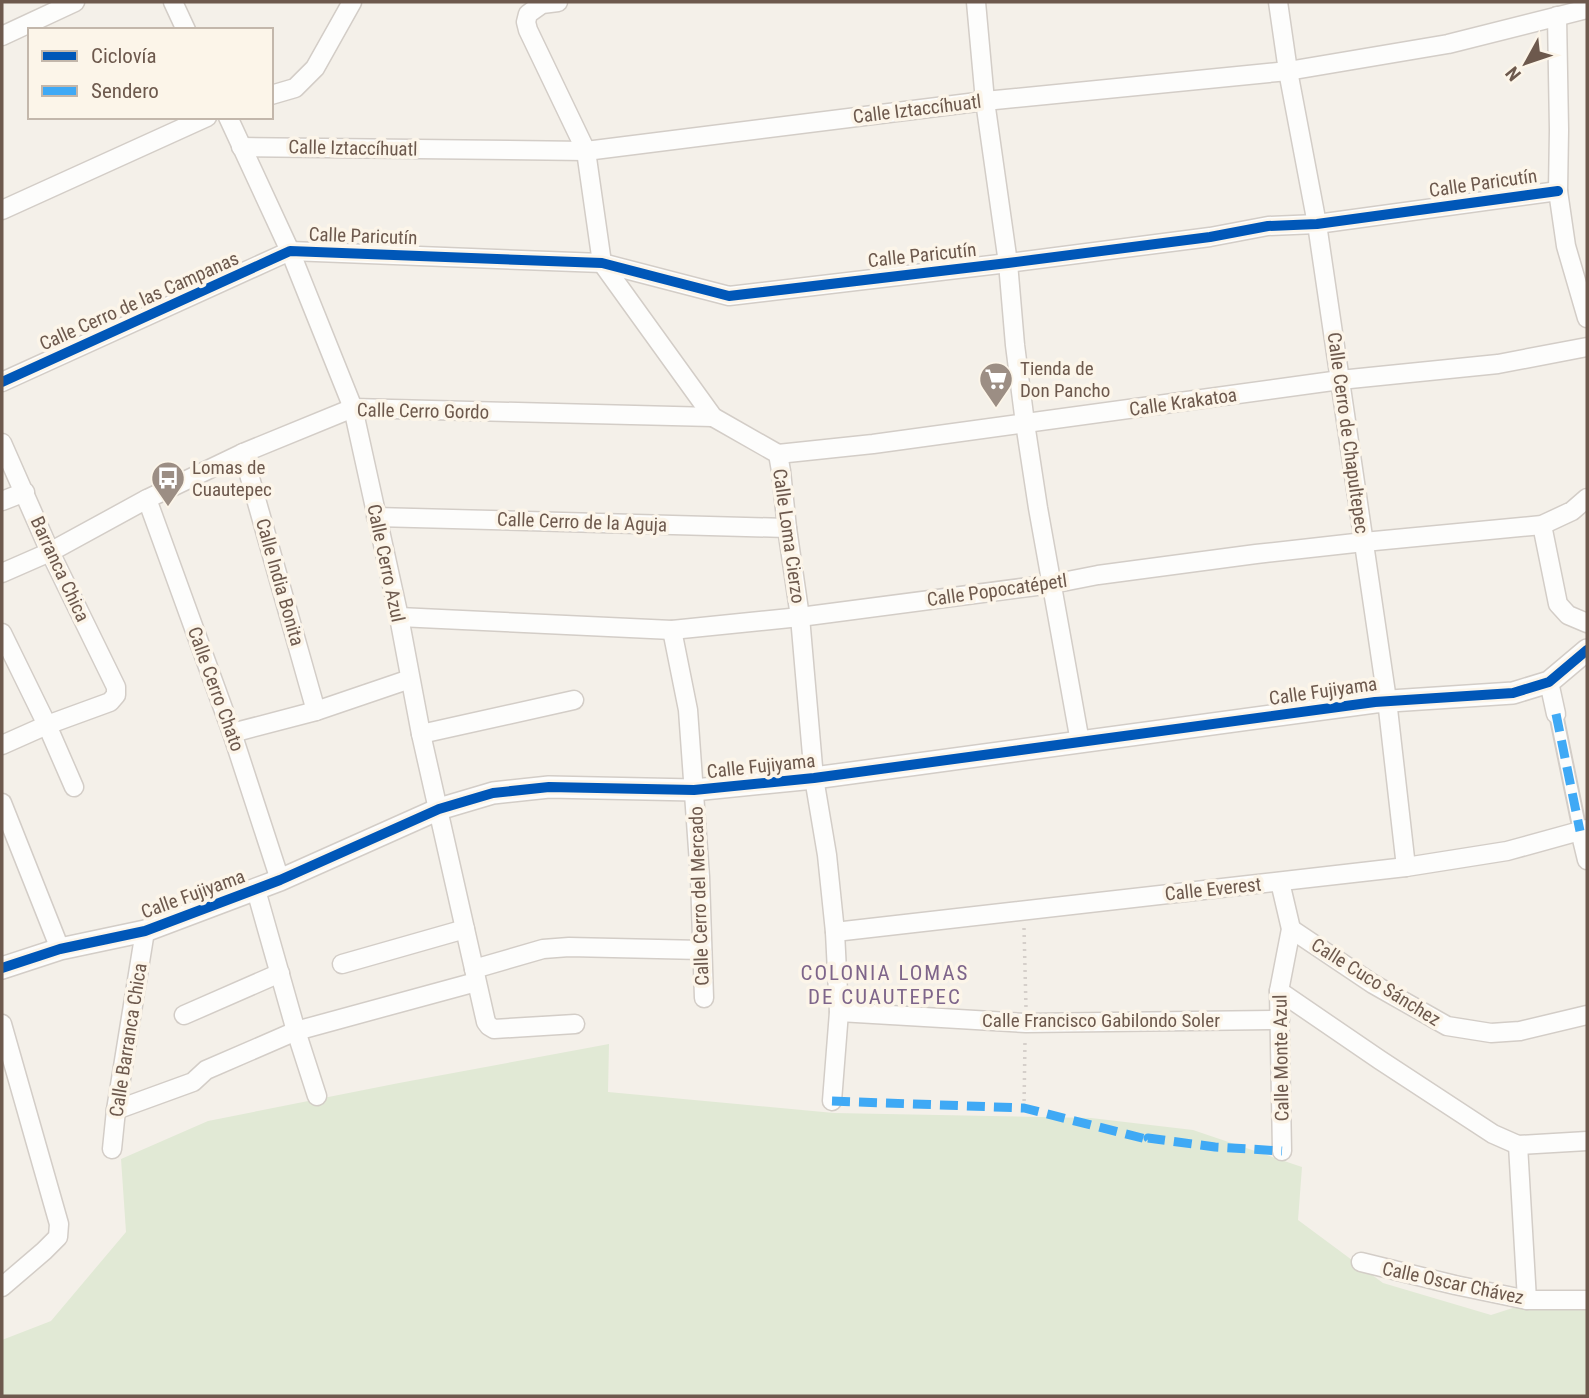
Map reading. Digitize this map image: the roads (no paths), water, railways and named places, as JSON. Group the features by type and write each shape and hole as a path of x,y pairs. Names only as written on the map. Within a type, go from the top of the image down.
{"street":[{"path":"2,36 75,2"},
{"path":"173,2 185,28"},
{"path":"273,94 295,88 315,68 352,2"},
{"name":"Calle Loma Cierzo","path":"558,2 542,5 528,14 526,22 586,151 602,263 713,417 778,454 800,617 814,778 827,855 835,932 839,1012 832,1101"},
{"path":"976,2 985,101 1008,263 1025,423 1080,742"},
{"name":"Calle Cerro de Chapultepec","path":"1278,2 1317,224 1387,700 1406,867"},
{"name":"Calle Iztaccíhuatl","path":"241,146 586,151 985,101 1288,71 1448,44 1587,9"},
{"path":"1557,16 1558,191 1566,246 1587,318"},
{"path":"2,209 203,119"},
{"name":"Calle Cerro Azul","path":"229,119 290,251 353,408 421,734 486,1022 494,1029 575,1024"},
{"name":"Calle Paricutín","path":"290,251 602,263 729,296 1210,237 1268,226 1317,224 1558,191"},
{"name":"Calle Cerro de las Campanas","path":"2,382 290,251"},
{"name":"Calle Krakatoa","path":"778,454 873,444 1340,380 1498,364 1587,347"},
{"name":"Calle Cerro Gordo","path":"2,573 50,552 148,499 243,453 353,408 713,417"},
{"name":"Barranca Chica","path":"2,443 15,480 116,687 116,695 110,702 47,725"},
{"name":"Calle India Bonita","path":"243,453 316,711"},
{"path":"2,501 15,480"},
{"name":"Calle Popocatépetl","path":"398,617 672,630 800,617 1052,584 1098,575 1364,542 1542,525 1572,511 1587,498"},
{"name":"Calle Cerro Chato","path":"148,499 232,733 280,880"},
{"name":"Calle Cerro de la Aguja","path":"376,517 787,528"},
{"path":"1542,525 1558,604 1568,615 1587,623"},
{"name":"Calle Cerro del Mercado","path":"672,630 688,709 695,790 704,998"},
{"path":"2,633 74,787"},
{"path":"1587,650 1549,681 1584,830 1587,860"},
{"path":"232,733 316,711 410,679"},
{"name":"Calle Fujiyama","path":"2,968 60,949 145,931 256,890 439,809 492,793 549,788 695,790 814,778 1387,700 1513,693 1549,681"},
{"path":"421,734 574,700"},
{"path":"2,745 47,725"},
{"path":"2,803 60,949"},
{"name":"Calle Everest","path":"835,932 1406,867 1507,851 1584,830"},
{"name":"Calle Monte Azul","path":"1280,882 1291,929 1279,991 1282,1152"},
{"path":"256,890 317,1096"},
{"path":"342,964 464,929"},
{"name":"Calle Cuco Sánchez","path":"1291,929 1373,984 1447,1026 1491,1033 1520,1031 1587,1015"},
{"name":"Calle Barranca Chica","path":"112,1149 145,931"},
{"path":"116,1110 193,1083 206,1070 296,1031 475,976 543,949 569,947 702,950"},
{"path":"184,1015 280,973"},
{"path":"1279,991 1493,1134 1518,1145 1587,1141"},
{"name":"Calle Francisco Gabilondo Soler","path":"839,1012 1026,1023 1280,1020"},
{"path":"2,1024 59,1224 58,1237 2,1287"},
{"path":"1518,1145 1527,1300"},
{"name":"Calle Oscar Chávez","path":"1361,1262 1527,1300 1587,1300"}],"place":[{"name":"Tienda de Don Pancho","path":"996,409"},
{"name":"Lomas de Cuautepec","path":"168,508"}],"district":[{"name":"COLONIA LOMAS DE CUAUTEPEC","path":"885,985"}]}
